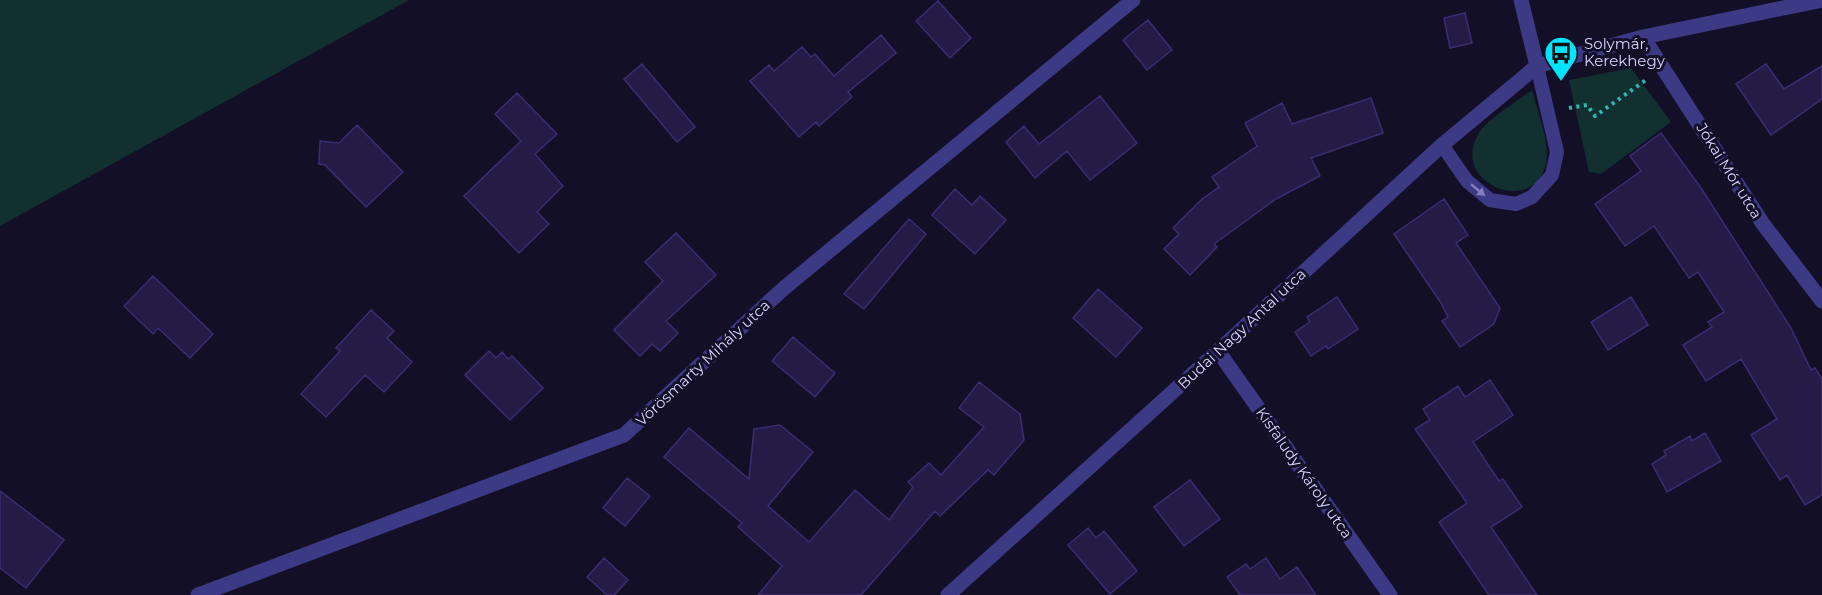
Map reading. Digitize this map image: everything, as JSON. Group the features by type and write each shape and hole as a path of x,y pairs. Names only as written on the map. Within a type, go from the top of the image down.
{"street":[{"name":"Vörösmarty Mihály utca","path":"198,595 624,435 783,289 1132,0"},
{"path":"1521,0 1537,66 1643,37 1822,0"},
{"name":"Jókai Mór utca","path":"1643,37 1763,224 1822,301"},
{"name":"Budai Nagy Antal utca","path":"948,595 1442,145 1537,66"},
{"name":"Kisfaludy Károly utca","path":"1218,351 1390,595"}],"lane":[{"path":"1442,145 1467,181 1490,200 1516,204 1532,197 1552,175 1557,152 1537,66"}],"path":[{"path":"1546,112 1587,105 1595,116 1664,68"}],"green space":[{"path":"0,0 409,0 0,226"},
{"path":"1631,68 1671,122 1601,174 1589,172 1569,80"},
{"path":"1532,90 1545,136 1546,163 1539,180 1526,189 1511,191 1496,187 1482,178 1474,165 1473,149 1486,124"}],"building":[{"path":"938,1 971,38 950,58 916,21"},
{"path":"1465,13 1472,43 1450,48 1444,18"},
{"path":"1148,20 1172,50 1147,70 1123,40"},
{"path":"881,35 896,53 848,92 852,97 819,126 816,122 799,137 750,81 769,65 774,71 802,47 811,57 815,54 834,76"},
{"path":"642,64 695,127 677,142 624,79"},
{"path":"1766,64 1784,89 1822,66 1822,99 1771,135 1736,84"},
{"path":"517,93 557,134 535,154 563,186 537,212 549,224 519,253 464,196 521,141 495,114"},
{"path":"1100,96 1137,143 1090,180 1067,151 1035,178 1006,142 1024,126 1039,144"},
{"path":"1371,98 1383,133 1311,158 1320,176 1276,199 1214,244 1217,247 1190,275 1164,249 1179,234 1173,228 1202,199 1219,187 1212,177 1257,146 1245,123 1282,103 1292,124"},
{"path":"357,125 403,172 366,207 325,165 319,164 320,141 339,143"},
{"path":"1661,133 1701,188 1791,328 1811,370 1815,368 1822,379 1822,495 1805,505 1787,475 1780,480 1751,435 1777,419 1741,359 1706,381 1683,345 1712,327 1708,322 1724,312 1698,272 1689,278 1654,226 1625,246 1595,204 1641,171 1630,156"},
{"path":"955,189 972,205 980,196 1006,220 975,254 932,215"},
{"path":"1444,199 1468,235 1456,243 1500,308 1494,324 1460,347 1442,321 1448,317 1441,303 1394,234"},
{"path":"909,219 926,234 864,309 844,294"},
{"path":"676,233 716,275 666,321 678,333 660,351 652,344 640,356 614,330 663,281 645,262"},
{"path":"153,276 213,334 190,358 158,328 153,334 124,306"},
{"path":"1098,289 1142,328 1116,357 1073,318"},
{"path":"1337,297 1358,329 1328,349 1326,346 1311,356 1295,332 1310,322 1307,317"},
{"path":"1631,297 1648,325 1608,350 1591,322"},
{"path":"371,310 394,331 387,338 412,362 384,392 365,375 326,417 301,394 340,351 336,348"},
{"path":"793,337 835,373 815,397 772,361"},
{"path":"489,351 496,358 502,352 508,359 512,356 543,388 510,420 465,375"},
{"path":"1490,380 1513,415 1473,442 1499,481 1503,479 1522,507 1491,527 1537,595 1489,595 1439,522 1467,503 1415,429 1430,420 1423,409 1458,386 1465,397"},
{"path":"979,382 1020,414 1024,440 994,475 988,470 940,516 935,511 861,595 758,595 782,566 738,527 742,523 664,457 689,428 749,479 754,429 780,425 813,452 768,506 809,542 855,490 889,520 913,487 908,482 929,463 941,475 984,427 959,408"},
{"path":"1705,433 1721,461 1667,492 1652,464 1666,455 1664,451 1690,436 1692,441"},
{"path":"627,478 650,496 625,526 603,508"},
{"path":"1190,480 1220,519 1184,546 1154,507"},
{"path":"0,491 64,540 26,588 0,568"},
{"path":"1088,528 1096,538 1104,531 1137,571 1110,594 1068,545"},
{"path":"604,558 628,580 614,595 607,595 587,577"},
{"path":"1266,558 1280,579 1297,567 1316,595 1240,595 1227,577 1246,564 1250,569"}],"place":[{"name":"Solymár, Kerekhegy","path":"1561,82"}]}
